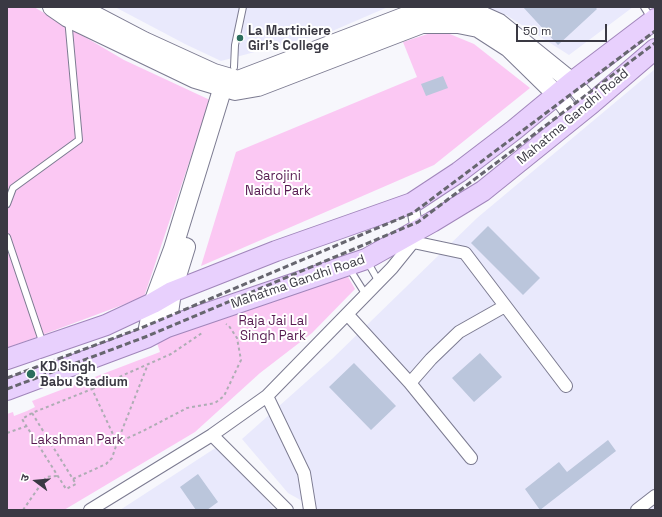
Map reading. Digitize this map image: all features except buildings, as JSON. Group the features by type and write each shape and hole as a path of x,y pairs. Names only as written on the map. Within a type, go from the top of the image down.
{"main road":[{"name":"Mahatma Gandhi Road","path":"7,359 106,325 153,303 172,292 276,251 412,203 459,172 557,95 651,16"},
{"name":"Mahatma Gandhi Road","path":"7,390 146,338 167,327 357,262 415,236 483,190 591,104 655,49"}],"street":[{"path":"52,7 72,11 231,80 258,87 422,24 458,24 478,28 509,48 557,95 574,117"},
{"path":"231,80 416,12 446,7 470,10 499,23 572,82 591,104"},
{"path":"167,327 172,292 231,80"},
{"path":"146,338 153,303 174,249 231,80"},
{"path":"90,510 212,435 267,396 392,268 415,236 412,203"},
{"path":"415,236 465,253 566,386"},
{"path":"410,383 431,358 459,332 505,306"},
{"path":"347,314 410,383 471,458"},
{"path":"267,396 304,473 310,510"},
{"path":"212,435 287,510"},
{"path":"637,510 655,496"}],"lane":[{"path":"231,80 235,45 243,7"},
{"path":"7,204 13,188 79,140 72,11"},
{"path":"7,237 43,346"},
{"path":"357,262 378,282"},
{"path":"357,262 366,295"}],"path":[{"path":"117,443 187,408 215,403 224,396 241,360 236,338 229,326 224,323"},
{"path":"32,413 76,484 66,489 22,419 32,413 92,389 171,354 203,332"},
{"path":"73,479 106,464 112,458 148,364"},
{"path":"92,389 117,443"},
{"path":"7,433 27,426"},
{"path":"23,510 46,477 58,476"}],"shaded area":[{"name":"La Martiniere Girl's College","path":"115,7 388,7 330,32 221,61"},
{"path":"487,7 633,7 569,55 506,15"},
{"path":"655,69 655,510 318,510 288,493 242,439 333,358 477,218"},
{"path":"220,445 275,510 120,510"}],"green space":[{"path":"7,7 34,7 124,60 210,100 144,297 7,348"},
{"name":"Sarojini Naidu Park","path":"440,30 474,44 530,88 434,165 201,266 236,152 417,77 403,42"},
{"name":"Lakshman Park","path":"347,275 355,289 312,333 260,373 195,432 64,510 7,510 7,414 13,412 14,416 27,411 35,407 32,401 160,352 156,340"}],"railway":[{"path":"7,378 141,328 413,213 655,31"},
{"path":"7,389 145,337 418,222 655,43"}],"place":[{"name":"La Martiniere Girl's College","path":"240,38"},
{"name":"KD Singh Babu Stadium","path":"31,374"}],"park label":[{"name":"Raja Jai Lal Singh Park","path":"273,328"}]}
